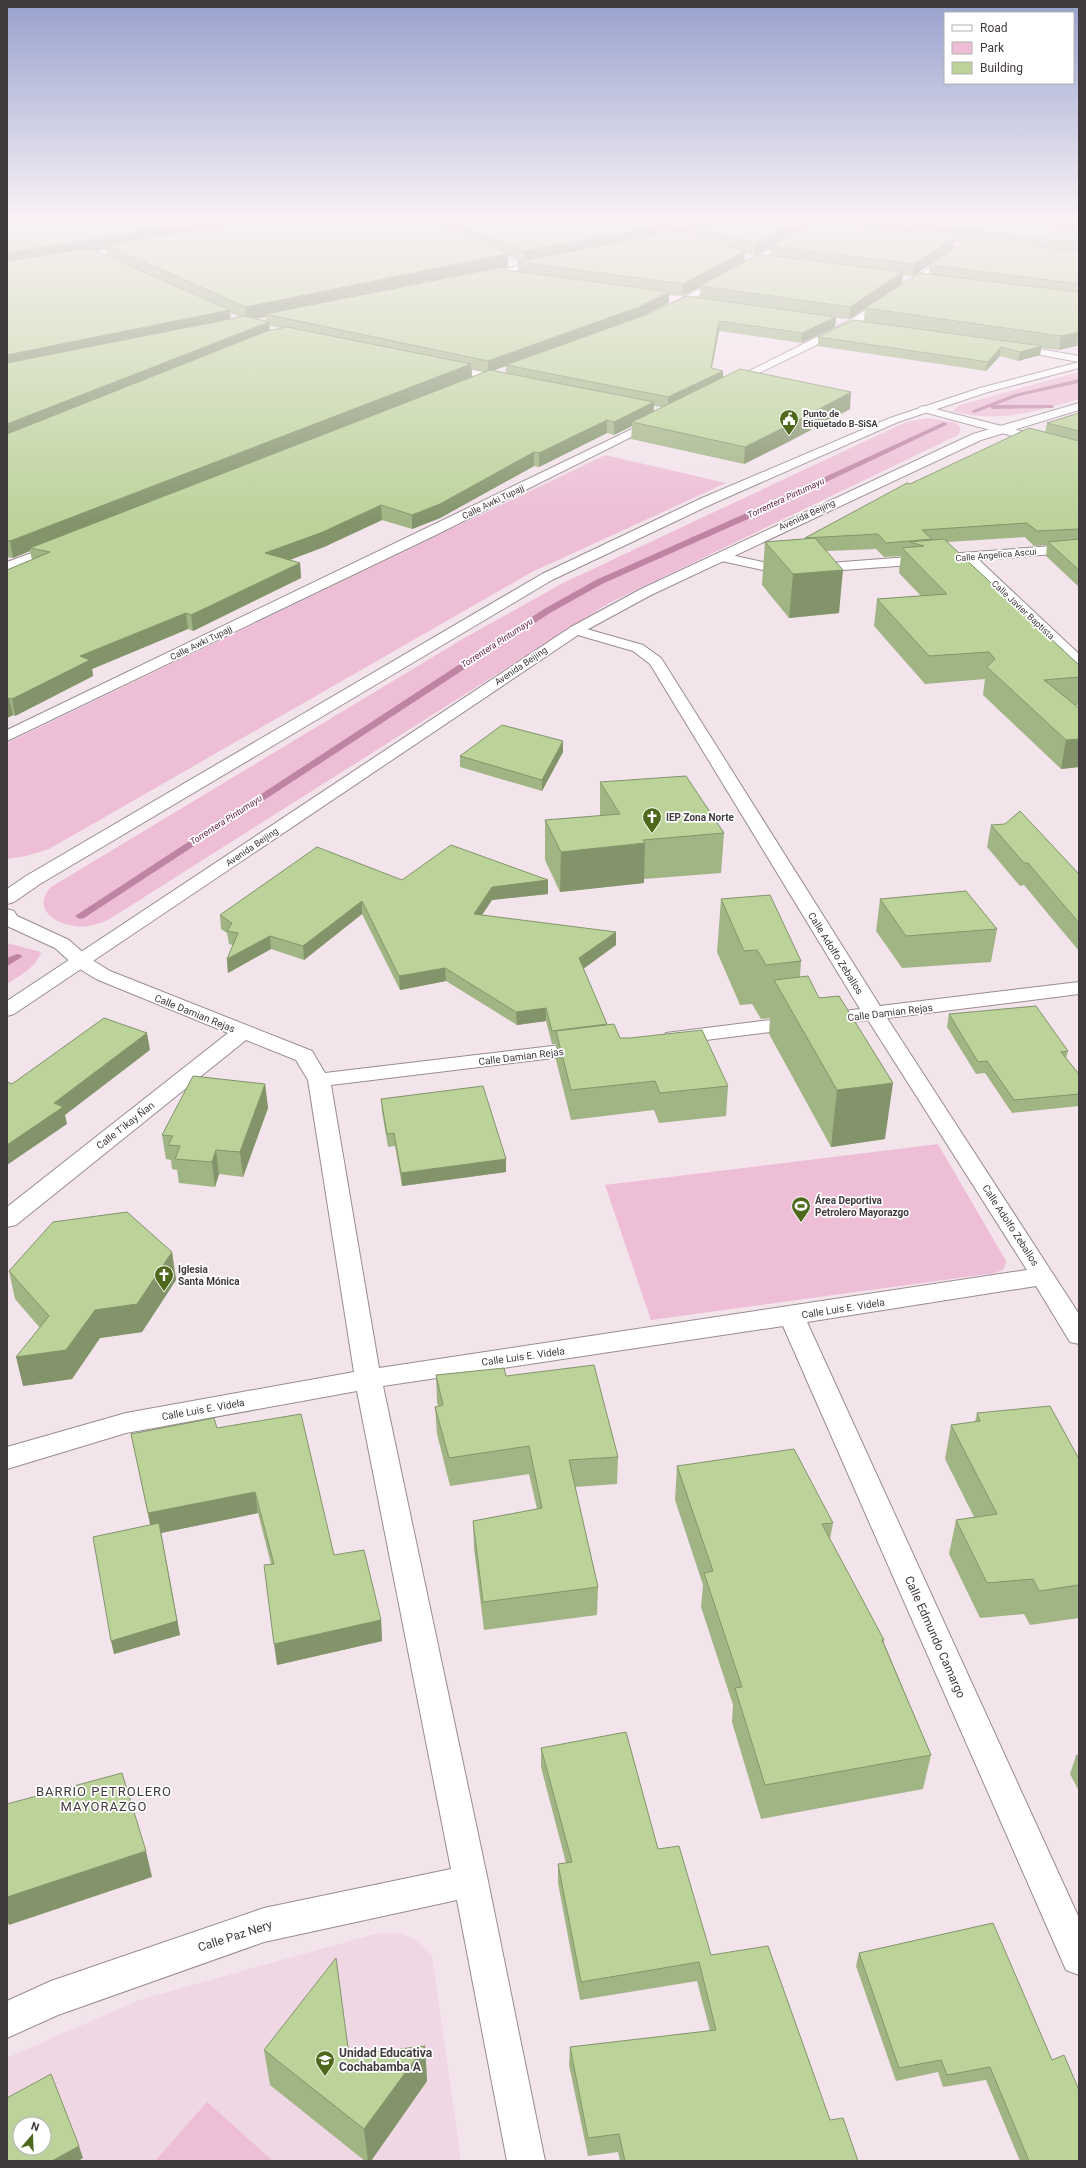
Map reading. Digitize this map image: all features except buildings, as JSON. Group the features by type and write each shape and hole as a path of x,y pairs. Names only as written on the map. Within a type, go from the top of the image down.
{"street":[{"path":"719,390 858,320"},
{"path":"836,322 867,326"},
{"path":"1002,345 1079,359"},
{"path":"432,364 523,383"},
{"path":"7,898 67,860 547,577 708,501 924,409 984,390 1079,365"},
{"path":"470,385 514,368"},
{"name":"Avenida Beijing","path":"7,1010 82,962 576,630 646,592 977,436 1003,430 1079,406"},
{"path":"924,409 1079,450"},
{"name":"Calle Awki Tupajj","path":"7,736 435,530 670,414 654,411"},
{"path":"7,567 73,541"},
{"name":"Calle Angelica Ascui","path":"722,557 767,567 803,569 1079,548"},
{"name":"Calle Javier Baptista","path":"968,557 1079,662"},
{"name":"Calle Adolfo Zeballos","path":"576,630 638,648 656,661 874,1014 1043,1276 1079,1335"},
{"name":"Calle Damian Rejas","path":"7,915 10,920 62,944 82,962 103,975 304,1056 319,1080 606,1046"},
{"name":"Calle Damian Rejas","path":"653,1040 1079,988"},
{"name":"Calle T'ikay Ñan","path":"7,1218 243,1032"},
{"path":"319,1080 368,1379 471,1881 526,2161"},
{"name":"Calle Luis E. Videla","path":"7,1458 126,1424 368,1379 791,1316 1043,1276"},
{"name":"Calle Edmundo Camargo","path":"791,1316 1079,1958"},
{"name":"Calle Paz Nery","path":"7,2020 51,1998 264,1925 471,1881"}],"shaded area":[{"path":"400,1933 417,1940 432,1955 461,2161 7,2161 7,2058 139,2000 375,1934"}],"green space":[{"path":"1079,372 1079,399 1049,408 1001,416 969,415 953,411 959,405"},
{"path":"928,418 957,423 961,429 958,435 609,603 108,920 88,926 75,926 59,922 44,908 46,895 51,887 461,640 563,583 906,422"},
{"path":"605,455 726,483 532,572 49,849 26,856 7,859 7,743"},
{"path":"7,943 41,952 32,967 7,984"},
{"name":"Área Deportiva Petrolero Mayorazgo","path":"938,1144 1006,1261 1004,1269 995,1273 651,1320 605,1185"},
{"path":"207,2102 273,2161 155,2161"}],"waterway":[{"name":"Torrentera Pintumayu","path":"974,411 1017,395 1079,381"},
{"path":"993,407 1052,407"},
{"name":"Torrentera Pintumayu","path":"80,916 547,611 599,582 754,513 944,424"},
{"name":"Torrentera Pintumayu","path":"7,963 17,957"}],"place":[{"name":"Punto de Etiquetado B-SiSA","path":"789,436"},
{"name":"IEP Zona Norte","path":"652,834"},
{"name":"Área Deportiva Petrolero Mayorazgo","path":"801,1223"},
{"name":"Iglesia Santa Mónica","path":"164,1292"},
{"name":"Unidad Educativa Cochabamba A","path":"325,2077"}],"district":[{"name":"BARRIO PETROLERO MAYORAZGO","path":"104,1798"}]}
